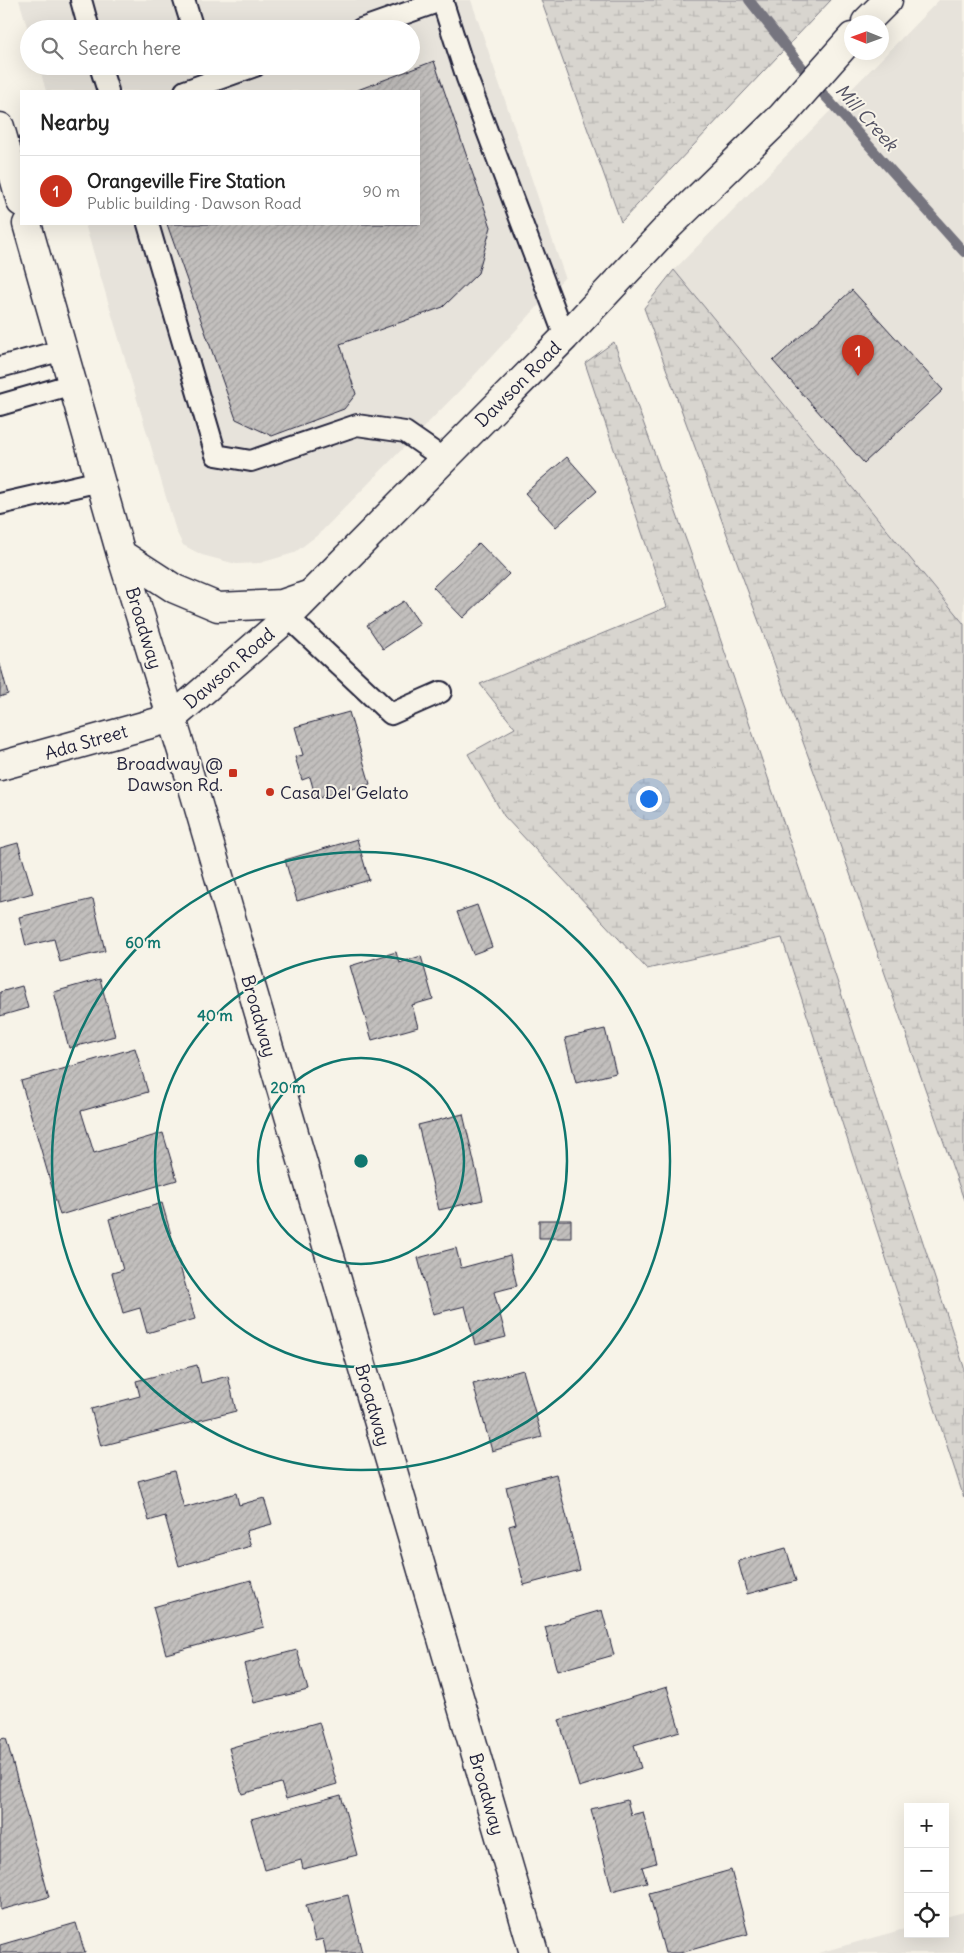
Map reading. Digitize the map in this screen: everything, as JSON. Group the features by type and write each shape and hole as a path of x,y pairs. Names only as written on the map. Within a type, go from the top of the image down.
{"main road":[{"path":"873,15 888,0"},
{"name":"Dawson Road","path":"172,718 288,616 565,338 669,226 782,116 844,44"},
{"path":"0,128 20,198"},
{"name":"Broadway","path":"27,225 121,554 172,718 534,1953"},
{"path":"121,554 175,589 218,607 282,604 308,594"},
{"name":"Ada Street","path":"0,766 172,718"}],"lane":[{"path":"80,0 86,20"},
{"path":"184,0 190,20"},
{"path":"387,20 442,0 467,78 565,338"},
{"path":"103,75 108,90"},
{"path":"186,90 206,75"},
{"path":"148,225 216,455 251,461 357,425 405,432 444,459"},
{"path":"0,367 63,350"},
{"path":"0,405 73,384"},
{"path":"0,504 100,481"},
{"path":"288,616 390,714 441,692"}],"shaded area":[{"path":"19,0 471,0 565,277 468,382 319,534 294,553 260,563 236,564 202,555 183,545 176,531 85,225 420,225 420,90 46,90 42,75 420,75 420,20 25,20"},
{"path":"939,0 964,0 964,624 674,270 880,60 889,60 889,51"},
{"path":"964,1912 964,1953 818,1953 904,1929 904,1938 949,1938 949,1916"}],"green space":[{"path":"541,0 831,0 621,222"},
{"path":"674,270 964,624 964,1200 825,802 644,308"},
{"path":"614,342 689,548 822,935 964,1367 964,1498 782,938 647,969 504,816 468,754 515,728 480,684 667,607 585,363"}],"building":[{"path":"434,61 491,227 478,273 443,307 340,344 356,394 344,409 272,436 236,419 167,225 420,225 420,90 358,90 397,75 420,75 420,66"},
{"path":"852,290 943,390 864,463 773,361"},
{"path":"567,457 597,491 556,527 525,493"},
{"path":"479,543 509,574 463,618 433,587"},
{"path":"404,601 420,624 383,649 367,625"},
{"path":"0,664 8,694 0,697"},
{"path":"349,712 370,784 316,799 310,777 302,780 295,757 303,755 295,727"},
{"path":"357,839 369,880 297,901 285,860"},
{"path":"18,843 33,893 0,902 0,848"},
{"path":"93,899 105,951 60,962 54,939 26,946 19,917"},
{"path":"477,905 492,947 473,954 457,912"},
{"path":"396,952 399,963 421,956 433,999 412,1005 418,1027 372,1040 350,966"},
{"path":"100,979 115,1036 69,1048 54,992"},
{"path":"22,986 28,1008 0,1016 0,992"},
{"path":"605,1029 616,1073 576,1083 565,1038"},
{"path":"135,1048 148,1092 81,1111 94,1153 163,1133 177,1180 60,1215 21,1081"},
{"path":"463,1114 483,1200 439,1210 418,1125"},
{"path":"162,1203 195,1319 147,1333 140,1308 123,1313 112,1273 123,1270 109,1219"},
{"path":"539,1220 571,1220 571,1238 539,1238"},
{"path":"456,1248 461,1268 510,1255 517,1286 494,1292 506,1337 475,1345 465,1306 433,1314 418,1258"},
{"path":"197,1365 201,1383 228,1376 236,1411 101,1446 91,1409 140,1396 136,1381"},
{"path":"523,1370 542,1437 492,1451 473,1384"},
{"path":"174,1471 184,1508 236,1493 239,1505 264,1498 272,1524 246,1531 251,1546 179,1566 165,1516 149,1521 138,1481"},
{"path":"556,1474 580,1570 524,1585 509,1526 516,1524 506,1487"},
{"path":"786,1548 796,1581 747,1594 738,1561"},
{"path":"251,1580 264,1627 166,1654 153,1607"},
{"path":"602,1610 614,1655 557,1671 545,1627"},
{"path":"297,1650 308,1690 254,1703 244,1664"},
{"path":"667,1687 680,1731 634,1745 641,1768 579,1787 559,1720"},
{"path":"319,1722 337,1784 286,1799 281,1783 242,1794 229,1748"},
{"path":"6,1738 49,1897 0,1910 0,1739"},
{"path":"341,1795 357,1855 303,1869 301,1860 265,1870 251,1819"},
{"path":"627,1800 631,1815 643,1812 656,1863 642,1867 647,1882 612,1891 591,1809"},
{"path":"731,1870 748,1934 680,1953 665,1953 649,1893"},
{"path":"348,1895 362,1953 326,1953 323,1939 315,1941 306,1905"},
{"path":"76,1923 85,1953 0,1953 0,1945"}],"waterway":[{"name":"Mill Creek","path":"749,0 824,95 964,252"}],"place":[{"name":"Orangeville Fire Station","path":"858,376"},
{"name":"Broadway @ Dawson Rd.","path":"233,773"},
{"name":"Casa Del Gelato","path":"270,792"}]}
